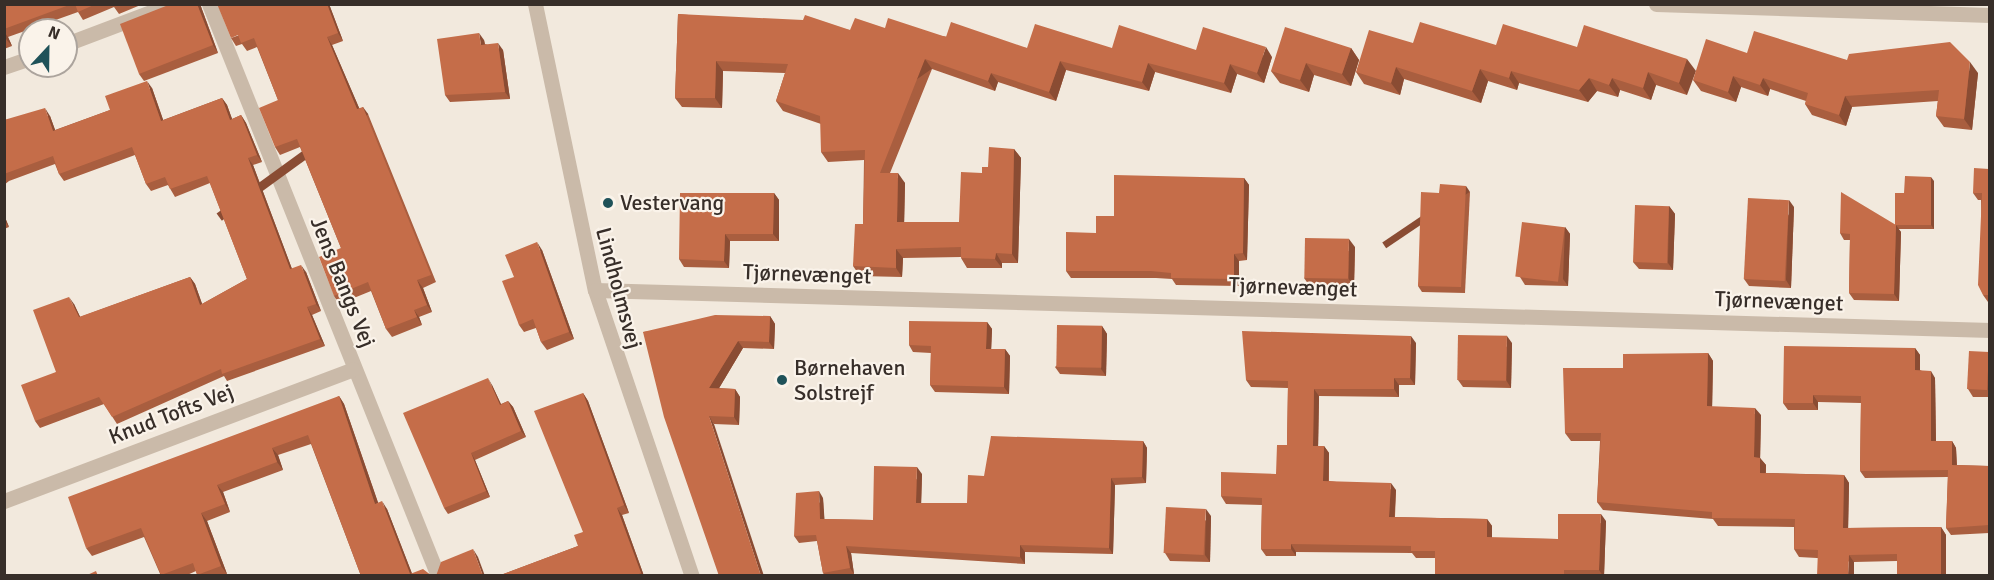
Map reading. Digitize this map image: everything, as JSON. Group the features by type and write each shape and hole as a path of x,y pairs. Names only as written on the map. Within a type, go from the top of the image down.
{"street":[{"path":"78,39 172,4"},
{"name":"Jens Bangs Vej","path":"208,4 438,576"},
{"name":"Lindholmsvej","path":"535,4 595,290 621,378 692,576"},
{"path":"1656,4 1989,15"},
{"name":"Tjørnevænget","path":"595,290 1989,330"},
{"name":"Knud Tofts Vej","path":"4,501 353,369"}],"building":[{"path":"4,4 72,4 34,18 18,18 18,24 4,29"},
{"path":"75,4 96,4 78,12"},
{"path":"171,4 197,4 213,45 139,74 120,24"},
{"path":"217,4 327,4 338,33 327,37 357,109 363,107 431,275 417,280 427,305 414,310 417,317 386,329 368,282 334,296 319,257 341,248 297,139 275,147 259,108 278,100 254,38 241,43 238,35 231,38"},
{"path":"678,14 803,20 805,15 850,30 855,18 885,28 888,18 946,37 951,22 1027,48 1035,24 1112,48 1119,25 1196,50 1203,27 1266,47 1257,73 1230,64 1224,83 1148,63 1142,82 1060,61 1049,92 991,73 988,81 925,59 880,173 898,173 897,222 959,222 961,172 982,173 982,167 988,167 989,147 1014,149 1012,254 996,253 995,259 961,258 961,247 896,249 896,268 853,266 855,224 863,224 865,150 821,152 820,116 776,101 788,64 716,61 715,98 675,98"},
{"path":"1420,22 1496,45 1503,24 1577,47 1584,25 1687,59 1679,83 1648,72 1643,88 1612,78 1609,85 1589,78 1579,90 1511,71 1509,78 1480,69 1472,91 1396,67 1391,83 1356,72 1369,30 1413,43"},
{"path":"1285,27 1351,48 1342,74 1306,63 1300,80 1271,71"},
{"path":"1754,31 1847,60 1849,54 1950,42 1970,62 1964,119 1936,116 1939,90 1845,96 1839,115 1805,104 1808,93 1763,78 1760,85 1733,76 1728,92 1693,80 1706,39 1747,53"},
{"path":"479,33 481,45 498,43 505,92 445,95 437,39"},
{"path":"147,81 161,121 222,98 230,120 241,115 257,155 248,158 290,269 301,265 316,304 307,307 320,339 222,374 221,369 112,417 99,397 35,421 21,385 56,372 33,310 69,297 79,317 190,277 200,305 247,279 207,176 170,189 165,177 146,184 132,147 59,174 53,156 4,174 4,120 45,108 53,131 110,110 105,96"},
{"path":"1974,168 1989,169 1989,295 1983,295 1978,285 1982,193 1973,193"},
{"path":"1114,175 1244,178 1243,253 1234,254 1234,279 1171,278 1171,273 1151,271 1066,271 1066,232 1096,233 1096,216 1114,216"},
{"path":"1905,176 1931,177 1931,225 1895,225 1895,193 1904,193"},
{"path":"1440,184 1466,186 1461,287 1418,286 1421,192 1439,193"},
{"path":"1841,192 1896,225 1894,294 1849,293 1850,234 1840,233"},
{"path":"680,193 774,193 773,234 725,234 724,261 679,259"},
{"path":"1748,198 1789,200 1785,281 1744,279"},
{"path":"1635,205 1669,206 1667,263 1633,262"},
{"path":"1522,222 1565,227 1558,282 1515,277"},
{"path":"1305,238 1349,239 1348,279 1304,278"},
{"path":"537,242 569,332 541,342 533,319 519,325 502,281 514,277 505,255"},
{"path":"715,315 770,316 769,342 738,341 709,388 735,389 734,417 709,416 761,576 719,576 664,417 643,332"},
{"path":"909,321 987,322 986,349 1005,349 1004,387 930,385 931,346 909,345"},
{"path":"1057,325 1102,326 1101,368 1056,367"},
{"path":"1242,331 1411,336 1410,378 1394,378 1394,389 1314,389 1313,446 1324,446 1323,481 1391,483 1389,517 1487,519 1487,537 1558,539 1558,514 1601,514 1599,570 1564,570 1564,576 1435,576 1435,551 1411,551 1411,546 1291,544 1291,549 1261,549 1262,498 1221,496 1221,472 1276,474 1277,445 1287,445 1288,381 1246,380"},
{"path":"1458,335 1507,336 1506,381 1457,380"},
{"path":"1784,346 1915,348 1915,370 1931,371 1931,441 1952,441 1952,465 1989,466 1989,525 1946,528 1948,470 1860,471 1861,396 1813,395 1813,403 1783,403"},
{"path":"1969,351 1989,352 1987,390 1967,389"},
{"path":"1708,353 1707,406 1755,408 1754,457 1760,458 1760,473 1844,475 1843,528 1941,527 1941,574 1897,574 1897,554 1849,555 1848,576 1817,576 1818,550 1794,549 1795,519 1712,518 1712,512 1597,502 1601,433 1565,433 1563,368 1623,368 1623,354"},
{"path":"488,378 500,405 508,401 521,431 471,453 486,491 444,508 403,413"},
{"path":"583,393 624,505 617,508 641,573 635,576 498,576 578,546 574,535 583,532 534,411"},
{"path":"339,396 375,504 382,501 410,574 423,569 432,576 361,576 308,435 272,448 277,462 217,485 225,504 201,513 221,566 197,575 193,563 161,575 141,528 86,548 68,497"},
{"path":"991,436 1143,441 1142,477 1111,478 1109,548 1020,545 1020,557 846,546 850,568 823,573 816,535 794,536 796,493 819,491 820,519 873,520 874,466 917,467 916,503 967,503 968,475 984,476"},
{"path":"1166,507 1206,509 1204,555 1164,553"},
{"path":"473,549 483,576 436,576 441,562"},
{"path":"96,571 98,576 85,576"}],"place":[{"name":"Vestervang","path":"608,203"},
{"name":"Børnehaven Solstrejf","path":"782,380"}]}
